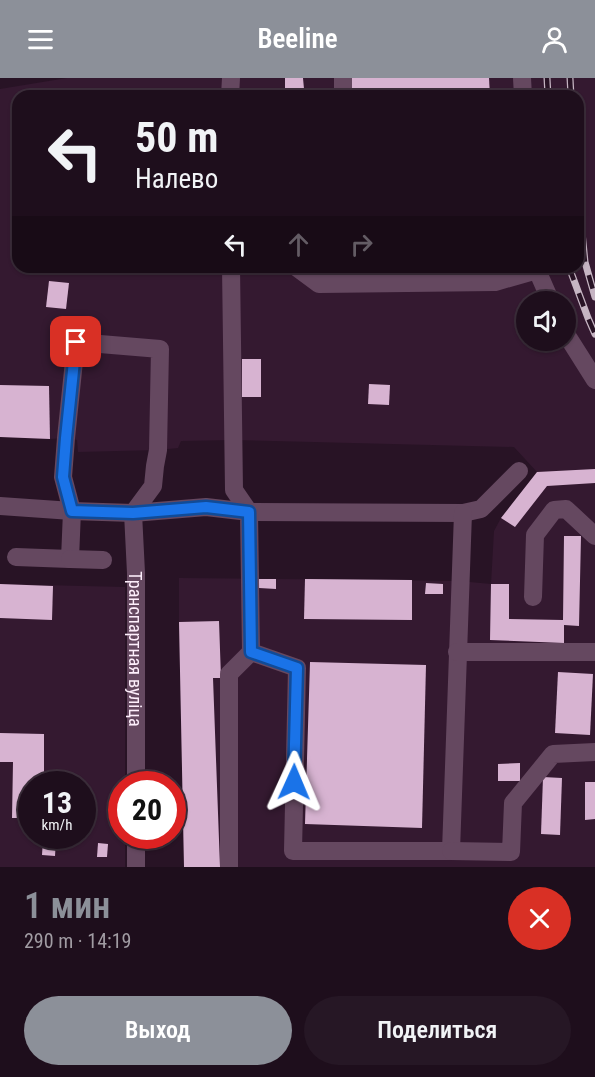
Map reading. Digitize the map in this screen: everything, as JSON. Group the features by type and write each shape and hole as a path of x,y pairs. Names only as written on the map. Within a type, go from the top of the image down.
{"street":[{"path":"229,867 229,674 251,652 249,512 234,490 231,273"},
{"path":"304,273 318,284 348,276 495,282 524,273"},
{"path":"539,273 546,291"},
{"path":"70,559 72,511 63,477 76,342 160,349 158,450 153,486 133,513"},
{"path":"576,350 595,380"},
{"path":"0,506 133,513 206,507 249,512 463,513 480,509 519,471"},
{"path":"533,597 535,535 554,510 566,509 595,536"},
{"name":"Транспартная вуліца","path":"133,513 136,573 136,771"},
{"path":"451,851 463,513"},
{"path":"16,557 103,560"},
{"path":"251,652 297,668 293,851 451,851 492,860 510,852 513,803 553,754 595,752"},
{"path":"458,652 595,652"},
{"path":"136,849 136,867"}],"shaded area":[{"path":"67,78 595,78 595,867 184,867 186,771 182,771 179,578 459,581 491,584 494,531 501,518 537,472 514,447 232,440 181,441 178,448 158,450 78,452 77,440 0,437 0,89"},
{"path":"0,584 125,587 125,771 108,771 108,849 125,849 125,867 0,867"}],"building":[{"path":"285,78 303,78 304,89 285,90"},
{"path":"349,78 489,78 490,90 349,90"},
{"path":"49,281 69,283 66,309 46,307"},
{"path":"242,359 261,359 261,397 242,397"},
{"path":"369,384 390,385 389,405 368,404"},
{"path":"0,385 49,386 50,439 0,437"},
{"path":"595,469 595,483 547,486 515,527 501,518 537,472"},
{"path":"564,536 581,536 579,626 564,625 564,643 490,640 491,584 509,584 509,619 563,620"},
{"path":"259,579 276,579 276,589 259,588"},
{"path":"305,579 412,580 412,620 304,619"},
{"path":"426,583 443,584 443,594 425,594"},
{"path":"0,584 53,586 52,620 0,618"},
{"path":"219,621 221,678 213,678 220,867 184,867 186,771 182,771 179,622"},
{"path":"310,662 426,665 422,828 305,824"},
{"path":"558,672 593,674 590,735 555,733"},
{"path":"0,733 44,734 44,771 18,771 18,818 12,818 13,762 0,762"},
{"path":"520,763 520,781 498,781 498,764"},
{"path":"543,777 562,778 560,835 541,834"},
{"path":"585,782 595,782 595,819 585,820"},
{"path":"98,843 108,844 107,857 97,857"},
{"path":"42,849 55,849 55,856 42,855"}],"railway":[{"path":"547,78 548,90"},
{"path":"570,78 571,90"},
{"path":"584,252 595,297"},
{"path":"571,273 595,334"}],"route":[{"path":"76,342 63,477 72,511 133,513 206,507 249,512 251,652 297,668 294,782"}]}
